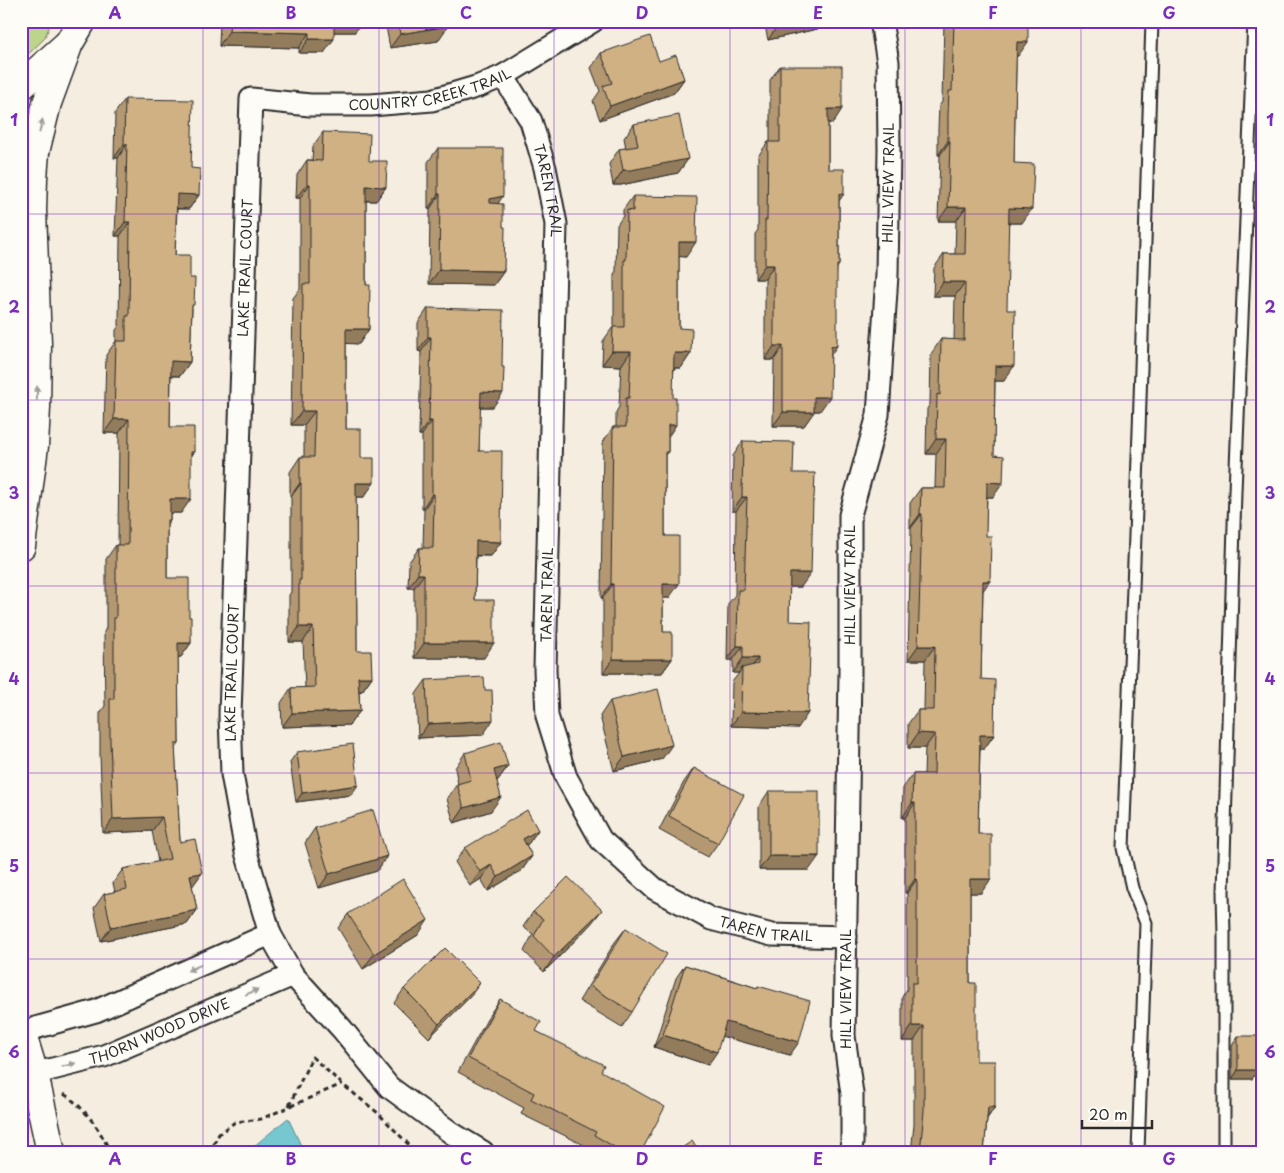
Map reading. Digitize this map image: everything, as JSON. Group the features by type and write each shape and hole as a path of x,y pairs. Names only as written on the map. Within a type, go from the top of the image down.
{"street":[{"name":"COUNTRY CREEK TRAIL","path":"251,99 310,106 371,106 432,100 479,86 503,76 593,21"},
{"name":"HILL VIEW TRAIL","path":"850,1152 852,1143 852,1094 844,1036 850,672 850,515 878,415 887,275 888,62 881,21"},
{"path":"21,86 75,32"},
{"path":"21,546 34,446 37,344 26,206 47,103 75,32"},
{"name":"TAREN TRAIL","path":"503,76 531,121 545,168 556,224 545,669 547,716 566,777 601,840 655,889 711,920 772,935 846,937"},
{"name":"LAKE TRAIL COURT","path":"251,99 230,715 232,774 246,852 270,934 293,975 342,1029 389,1087 453,1134 483,1152"},
{"path":"51,1152 27,1076 21,1032 96,1012 270,934"},
{"name":"THORN WOOD DRIVE","path":"27,1076 104,1056 293,975"}],"lane":[{"path":"1138,1152 1146,923 1132,888 1124,848 1152,21"},
{"path":"1224,1152 1224,935 1222,892 1254,21"}],"path":[{"path":"289,1106 312,1056 342,1084 378,1113 416,1152"},
{"path":"209,1152 219,1134 235,1122 261,1119 342,1084"},
{"path":"57,1088 91,1118 110,1152"}],"green space":[{"path":"21,21 52,21 44,39 21,61"}],"water":[{"path":"288,1118 304,1152 247,1152"}],"building":[{"path":"230,21 334,21 334,39 309,39 309,33 229,31"},
{"path":"398,21 447,21 448,26 400,34"},
{"path":"778,21 797,21 778,25"},
{"path":"954,21 1028,21 1028,42 1017,42 1014,163 1034,164 1032,209 1009,208 1007,310 1015,310 1014,366 995,366 994,455 1004,456 1003,483 987,482 986,536 991,536 990,581 983,581 981,679 995,680 994,735 980,735 978,834 991,834 991,879 970,879 970,983 976,983 976,1061 995,1061 995,1107 988,1107 984,1152 920,1152 924,1111 924,1026 912,1026 912,983 917,983 917,879 915,879 915,803 912,803 913,774 934,774 935,734 918,733 918,710 934,710 935,646 918,646 921,488 945,488 946,439 936,439 937,394 940,395 941,339 964,340 965,282 943,282 944,254 965,254 966,207 948,207 950,141 948,141 948,115 949,91 952,91"},
{"path":"650,36 659,61 676,55 684,79 610,106 603,86 612,83 601,53"},
{"path":"780,66 842,66 842,109 828,109 828,169 844,169 844,194 839,194 837,346 831,346 830,397 814,397 814,412 783,412 783,346 774,346 774,265 765,265 768,142 780,142"},
{"path":"125,99 193,100 191,168 200,169 199,195 177,194 175,255 190,255 190,278 195,278 190,362 171,361 170,427 194,427 194,452 191,452 191,499 170,499 170,520 167,520 167,578 189,578 191,643 178,643 179,744 175,744 180,842 195,839 202,873 190,875 197,910 111,927 104,894 127,889 123,869 170,859 162,817 113,819 110,699 114,699 116,545 128,545 129,419 114,419 116,341 126,341 126,316 129,316 130,222 125,222 127,144 124,144"},
{"path":"679,115 688,159 623,170 619,149 638,146 634,124"},
{"path":"323,132 370,134 369,161 387,161 386,187 366,186 366,285 370,285 369,329 346,329 346,429 361,429 361,458 374,458 374,483 356,483 357,651 371,651 372,677 358,677 360,711 292,713 291,688 315,687 313,627 299,627 299,580 301,580 300,457 314,457 315,411 302,411 303,284 310,284 310,184 307,184 307,160 322,161"},
{"path":"438,148 503,148 503,196 490,199 490,203 503,204 503,227 505,227 504,271 439,270 440,194 438,194"},
{"path":"633,196 697,197 696,242 679,242 679,328 692,329 691,353 674,353 673,398 676,398 676,425 668,425 668,452 665,452 665,536 679,536 679,584 663,584 663,632 672,632 672,659 613,659 613,584 611,584 613,427 626,427 626,398 629,398 631,351 612,351 613,327 624,327 624,260 626,260 627,210 633,211"},
{"path":"428,308 503,310 503,393 481,392 479,451 502,451 501,542 476,541 475,600 494,600 494,643 424,643 424,574 418,574 419,548 433,548 434,494 432,494 432,421 429,421 431,337 428,337"},
{"path":"743,441 794,442 793,473 815,473 811,573 790,573 789,621 811,622 808,713 741,712 742,668 758,664 758,658 743,658 743,646 737,646 738,590 744,590 747,497 742,497"},
{"path":"484,677 485,690 492,690 493,720 428,724 426,680"},
{"path":"658,689 672,745 624,757 610,701"},
{"path":"501,742 508,766 494,770 501,797 464,808 457,784 471,780 465,753"},
{"path":"353,744 358,785 302,793 297,752"},
{"path":"694,768 744,795 718,843 669,816"},
{"path":"769,791 819,791 819,856 769,856"},
{"path":"373,810 387,856 329,874 315,828"},
{"path":"527,810 538,830 523,839 532,856 498,877 491,865 480,872 465,848"},
{"path":"568,877 602,910 554,957 534,936 543,919 533,912"},
{"path":"403,879 428,920 374,954 348,914"},
{"path":"626,928 667,954 632,1012 590,986"},
{"path":"445,948 480,983 439,1024 404,989"},
{"path":"685,965 757,988 758,986 810,1001 799,1042 726,1022 717,1052 663,1035"},
{"path":"500,999 541,1022 536,1031 604,1065 601,1071 665,1107 641,1152 623,1152 594,1135 596,1132 531,1099 534,1093 468,1058"},
{"path":"1238,1036 1258,1036 1258,1070 1238,1070"},
{"path":"692,1141 699,1152 676,1152"}]}
